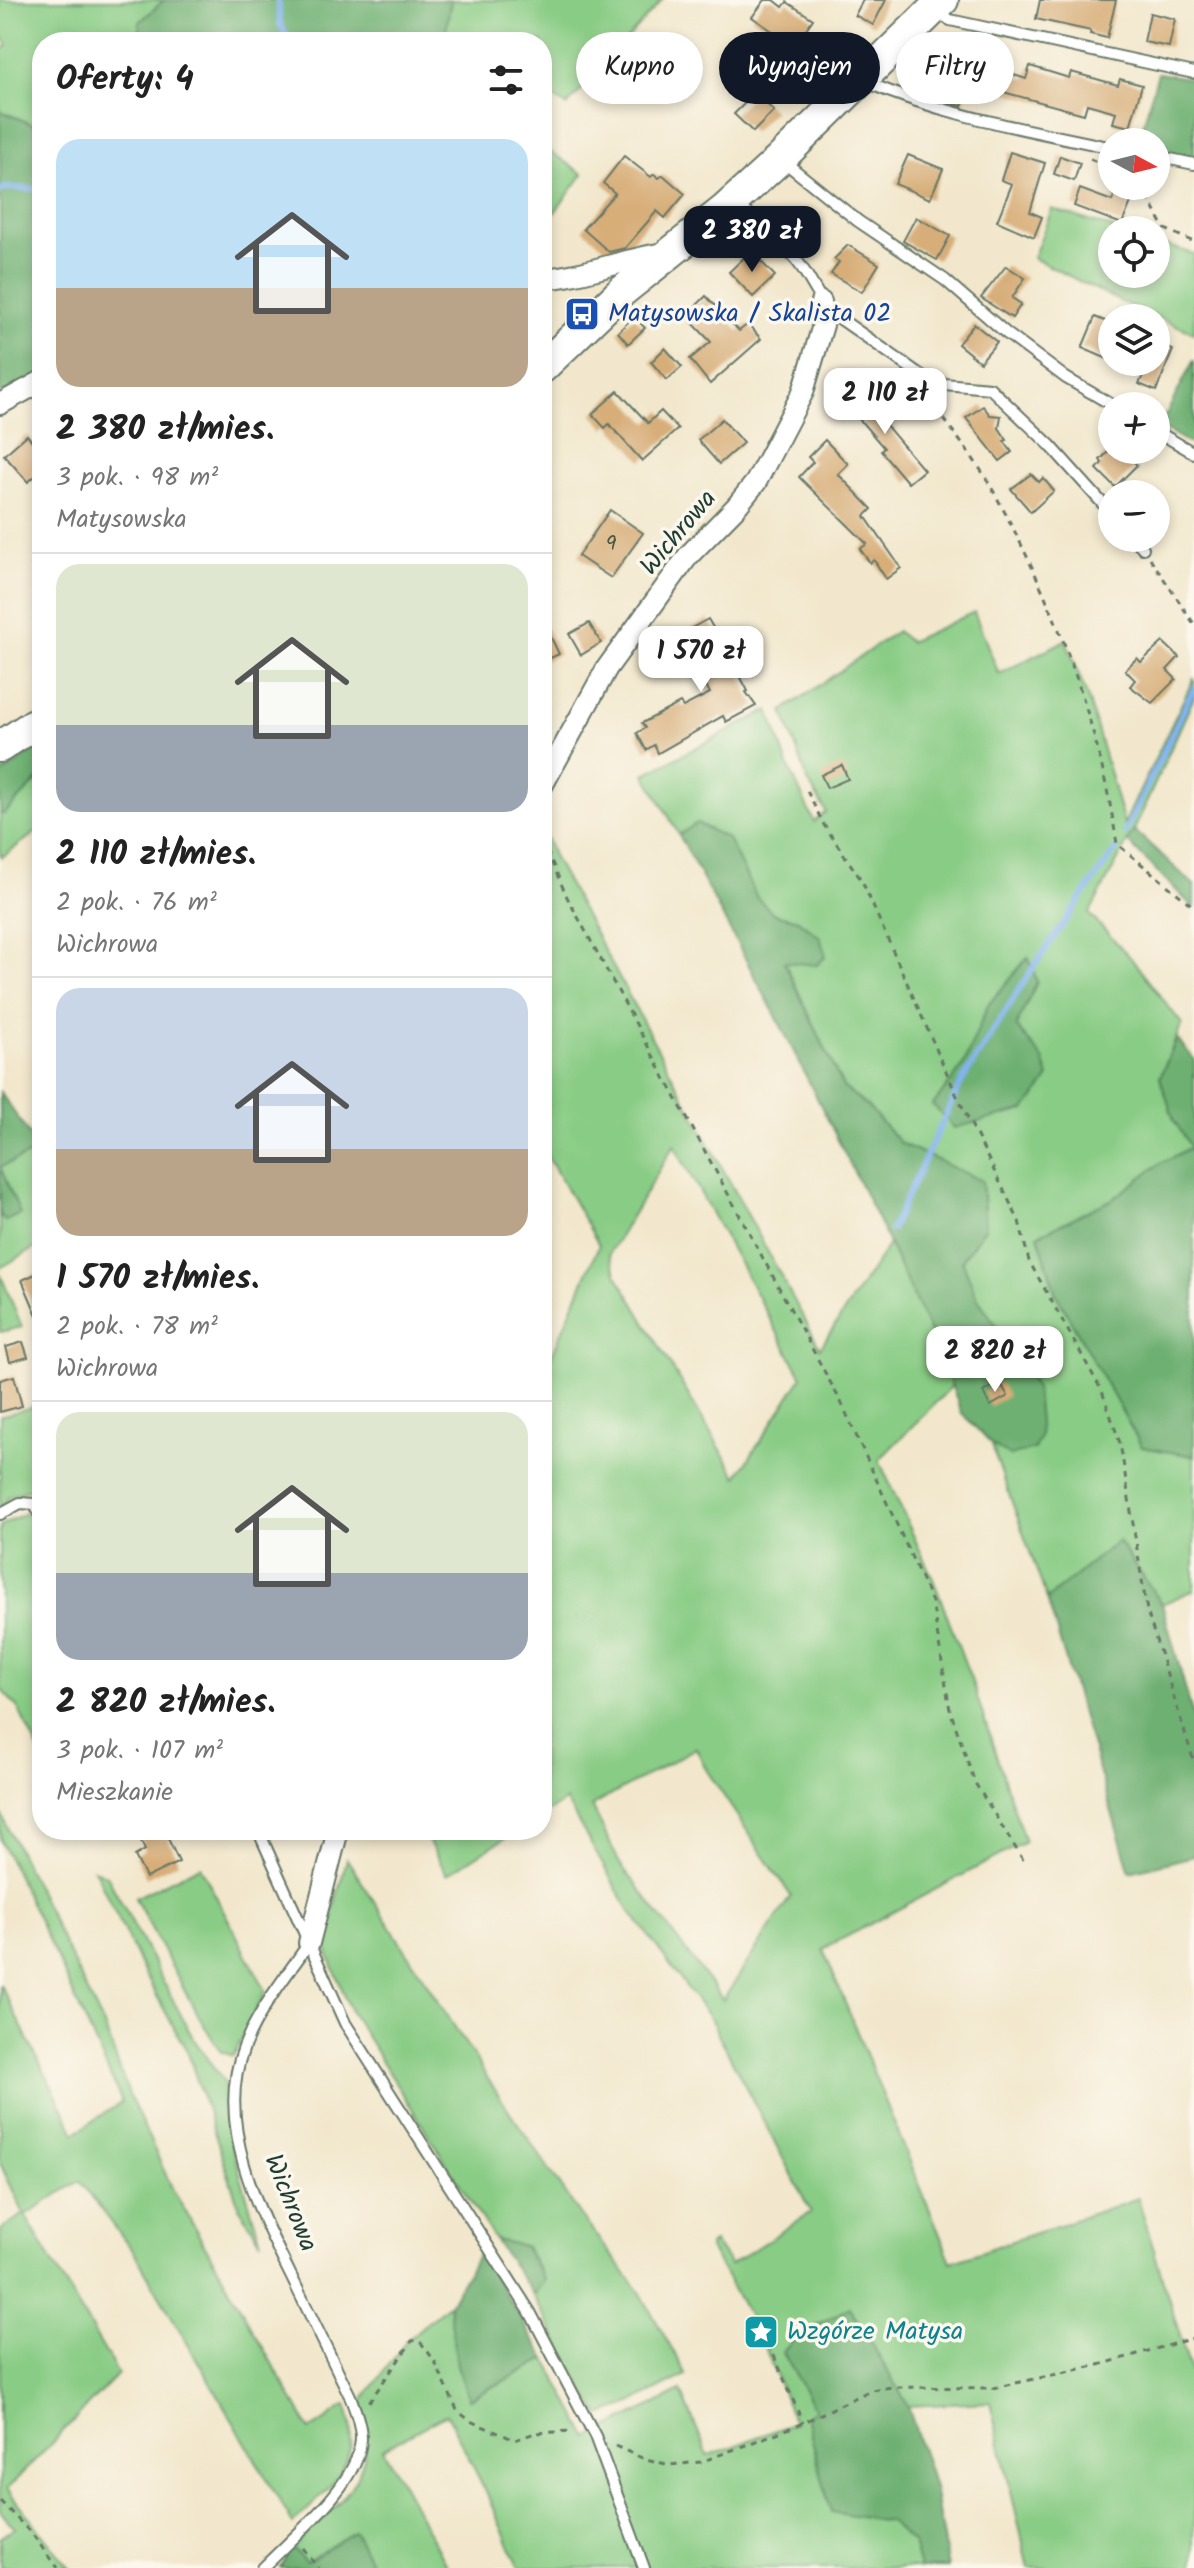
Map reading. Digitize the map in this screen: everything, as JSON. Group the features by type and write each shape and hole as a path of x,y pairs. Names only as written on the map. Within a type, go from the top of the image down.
{"street":[{"path":"880,61 938,5"},
{"path":"552,358 620,293 729,206 836,104"},
{"path":"552,278 636,257 670,252"},
{"name":"Wichrowa","path":"552,768 607,668 688,556 756,482 803,392 823,325 821,302"},
{"path":"0,404 32,386"},
{"path":"0,747 32,726"},
{"name":"Wichrowa","path":"309,1943 335,1840"}],"lane":[{"path":"938,5 950,20 1194,73"},
{"path":"880,88 953,113 1098,145"},
{"path":"780,159 858,221 945,280 1006,333 1066,378 1098,397"},
{"path":"1170,159 1194,164"},
{"path":"729,206 759,223 796,259 813,283 821,302 832,313 932,383 990,388 1050,445 1098,498"},
{"path":"1170,439 1194,453"},
{"path":"0,1514 20,1503 32,1504"},
{"path":"263,1840 345,2023 530,2312 595,2436 644,2568"},
{"name":"Wichrowa","path":"263,2568 348,2477 361,2440 358,2417 258,2209 246,2172 235,2106 235,2078 243,2048 258,2018 309,1943"}],"path":[{"path":"1149,200 1165,229 1194,242"},
{"path":"917,375 988,481 1021,544 1065,645 1089,710 1110,798 1117,844 1194,907"},
{"path":"1146,552 1194,624"},
{"path":"807,791 824,825 862,881 957,1096 1019,1221 1029,1261 1102,1391 1120,1443 1147,1611 1194,1762"},
{"path":"552,863 567,897 841,1402 932,1602 950,1710 975,1783 1025,1863"},
{"path":"358,2417 412,2341 419,2340 434,2360 457,2410 470,2421 515,2440 557,2430 583,2432 642,2458 670,2465 701,2462 803,2423 871,2390 892,2387 993,2388 1099,2365 1194,2338"},
{"path":"769,2344 803,2423"},
{"path":"0,2501 33,2535 57,2568"},
{"path":"294,2536 318,2568"}],"green space":[{"path":"0,0 164,0 140,22 140,32 32,32 32,124 0,111 0,52 8,45 0,34"},
{"path":"164,0 451,0 446,32 140,32 140,22"},
{"path":"451,0 662,0 633,32 576,32 576,96 567,106 552,97 552,32 446,32"},
{"path":"1158,73 1194,79 1194,159 1170,154 1170,128 1142,128"},
{"path":"0,111 32,124 32,391 0,393"},
{"path":"552,153 583,174 552,216"},
{"path":"1052,209 1098,224 1098,288 1170,288 1170,246 1194,254 1194,333 1170,323 1170,304 1127,304 1033,258"},
{"path":"1194,360 1194,446 1170,432 1170,407"},
{"path":"974,612 999,674 1066,640 1090,704 1124,824 1194,678 1194,697 1134,830 1089,914 1130,957 1182,1024 1160,1077 1174,1120 1191,1148 1162,1162 1113,1199 1038,1235 1056,1294 1142,1447 1194,1456 1194,1590 1162,1604 1118,1541 1047,1599 991,1444 1010,1456 1036,1388 977,1298 962,1260 985,1228 982,1181 900,1143 868,1107 843,1087 784,961 798,920 774,914 757,898 728,839 697,823 679,835 645,774 769,710 787,763 814,822 826,812 808,781 783,711 897,631 909,642","holes":["1029,958 1037,982 1016,1026 1043,1059 933,1105 963,1066 988,1005"]},
{"path":"32,752 32,786 4,814 0,814 0,775"},
{"path":"32,786 32,835 2,857 0,814 4,814"},
{"path":"697,823 728,839 757,898 774,914 798,920 820,937 826,956 817,965 784,962 843,1087 868,1107 900,1143 982,1181 985,1228 962,1260 977,1298 1036,1388 1040,1436 1034,1449 1010,1456 991,1444 961,1412 942,1358 878,1220 776,1016 679,835"},
{"path":"1134,830 1194,885 1194,908 1127,841"},
{"path":"552,853 820,1348 889,1244 942,1358 952,1386 879,1460 933,1579 971,1679 1025,1842 823,1949 951,2262 1138,2198 1194,2382 1194,2568 1029,2568 990,2402 908,2406 850,2308 783,2353 816,2411 806,2417 831,2511 889,2522 913,2543 920,2568 519,2568 447,2414 383,2449 448,2568 374,2568 354,2532 305,2562 291,2547 340,2502 361,2468 366,2449 366,2427 361,2403 408,2339 449,2304 457,2365 469,2399 546,2359 588,2438 681,2391 708,2456 794,2423 761,2337 709,2247 714,2242 730,2265 811,2212 711,2020 628,1908 566,1801 552,1809 552,1355 599,1245 552,1164","holes":["674,1145 802,1377 737,1477 617,1275 609,1254","696,1748 707,1771 791,1896 723,2000 619,1862 592,1806"]},
{"path":"1028,957 1037,982 1016,1026 1043,1059 1049,1077 1025,1110 954,1128 933,1105 963,1066 988,1005"},
{"path":"1177,1039 1194,1059 1194,1456 1142,1447 1056,1294 1038,1235 1113,1199 1162,1162 1191,1148 1174,1120 1160,1077"},
{"path":"0,1092 32,1138 32,1153 0,1167"},
{"path":"32,1153 32,1250 0,1268 0,1214 5,1221 20,1214 0,1167"},
{"path":"0,1167 20,1214 5,1221 0,1214"},
{"path":"0,1273 22,1327 0,1332"},
{"path":"32,1407 32,1488 8,1497 6,1504 0,1507 0,1416"},
{"path":"27,1512 32,1522 32,1737 18,1708 0,1688 0,1526"},
{"path":"1118,1541 1162,1604 1194,1720 1194,1856 1130,1872 1047,1599"},
{"path":"0,1812 104,2026 130,2097 172,2188 310,2430 346,2405 352,2442 348,2458 331,2485 293,2524 134,2252 80,2181 25,2215 118,2374 7,2489 69,2568 0,2568 0,2538 15,2528 0,2511 0,2230 24,2214 0,2163 0,1984 75,2133 122,2102 0,1840"},
{"path":"428,1840 502,1840 447,1874"},
{"path":"347,1859 497,2093 581,2216 640,2292 686,2375 623,2407 600,2415 590,2401 533,2295 544,2280 525,2246 495,2240 351,2012 324,1943"},
{"path":"200,1866 266,1991 233,2056 221,2052 197,2014 135,1898"},
{"path":"94,1869 108,1877 193,2038 224,2082 230,2141 261,2242 239,2207 188,2053"},
{"path":"495,2240 524,2246 544,2281 533,2295"},
{"path":"479,2253 546,2359 469,2399 457,2365 449,2304"},
{"path":"850,2307 908,2406 934,2487 948,2568 920,2568 913,2543 889,2522 831,2512 806,2416 815,2410 783,2352 798,2335"},
{"path":"354,2532 374,2568 280,2568 291,2547 306,2562"}],"building":[{"path":"765,0 774,0 783,7 787,2 813,19 804,32 774,32 752,17"},
{"path":"863,0 886,0 873,25 855,15"},
{"path":"1040,0 1116,0 1107,38 1090,34 1091,31 1036,19"},
{"path":"1150,13 1175,19 1169,47 1144,42"},
{"path":"1030,66 1069,78 1071,72 1118,85 1120,79 1142,85 1130,127 1113,123 1116,112 1087,104 1084,114 1014,95 1014,75 1026,79"},
{"path":"744,104 767,104 774,111 753,132 734,114"},
{"path":"1010,152 1045,163 1030,212 1042,217 1034,237 997,221 1012,184 1001,180"},
{"path":"908,155 943,169 930,199 895,184"},
{"path":"624,156 651,177 654,174 659,178 663,175 685,194 665,218 657,211 625,248 609,252 583,229 615,193 603,183"},
{"path":"1060,156 1080,163 1074,181 1054,174"},
{"path":"1080,189 1098,196 1098,200 1132,200 1125,216 1101,216 1074,206"},
{"path":"916,217 950,236 937,260 903,241"},
{"path":"848,245 879,264 862,292 831,274 839,262 834,259"},
{"path":"751,251 775,276 753,297 729,272"},
{"path":"1006,266 1025,278 1012,298 1021,304 1012,318 981,298"},
{"path":"706,296 739,331 748,324 761,339 710,384 690,359 711,342 686,316"},
{"path":"634,316 645,328 628,344 618,332"},
{"path":"1095,317 1098,318 1098,355 1082,348"},
{"path":"974,324 997,342 980,362 958,344"},
{"path":"665,348 682,367 667,380 651,362"},
{"path":"1143,376 1162,376 1156,391 1139,384"},
{"path":"864,390 889,419 884,423 924,470 908,483 881,451 884,448 847,405"},
{"path":"618,391 648,423 661,411 678,429 642,461 609,424 605,428 592,414"},
{"path":"983,406 990,415 1001,416 999,428 1012,452 1000,461 966,418"},
{"path":"722,419 743,443 719,464 698,440"},
{"path":"27,435 32,441 32,479 28,482 4,455"},
{"path":"825,440 848,464 838,474 872,509 865,516 901,568 886,579 874,560 870,563 860,549 867,544 799,477 813,462 808,457"},
{"path":"1101,464 1137,465 1122,480 1108,480 1097,469"},
{"path":"1031,474 1039,482 1043,478 1054,491 1031,512 1011,489"},
{"path":"610,510 643,533 611,578 578,556"},
{"path":"708,619 756,706 726,722 723,716 658,753 654,745 646,750 637,733 645,728 642,723 680,703 683,707 710,693 683,640 693,635 690,629"},
{"path":"589,623 601,643 581,655 569,634"},
{"path":"552,640 559,654 552,657"},
{"path":"1163,642 1179,657 1167,670 1176,679 1152,703 1130,686 1135,680 1125,670 1137,658 1141,662"},
{"path":"842,765 848,779 827,788 821,775"},
{"path":"32,1276 32,1304 22,1280"},
{"path":"23,1342 28,1357 10,1362 6,1347"},
{"path":"14,1376 22,1406 0,1412 0,1380"},
{"path":"1000,1382 1008,1396 990,1406 983,1392"},
{"path":"140,1840 169,1840 179,1862 146,1878 135,1856 145,1850"}],"waterway":[{"path":"278,0 280,24 284,32"},
{"path":"0,191 4,188 32,189"},
{"path":"1125,832 1194,688"},
{"path":"891,1230 962,1081 1034,966 1116,849"}],"place":[{"name":"Matysowska / Skalista 02","path":"582,314"},
{"name":"Wzgórze Matysa","path":"761,2332"}]}
